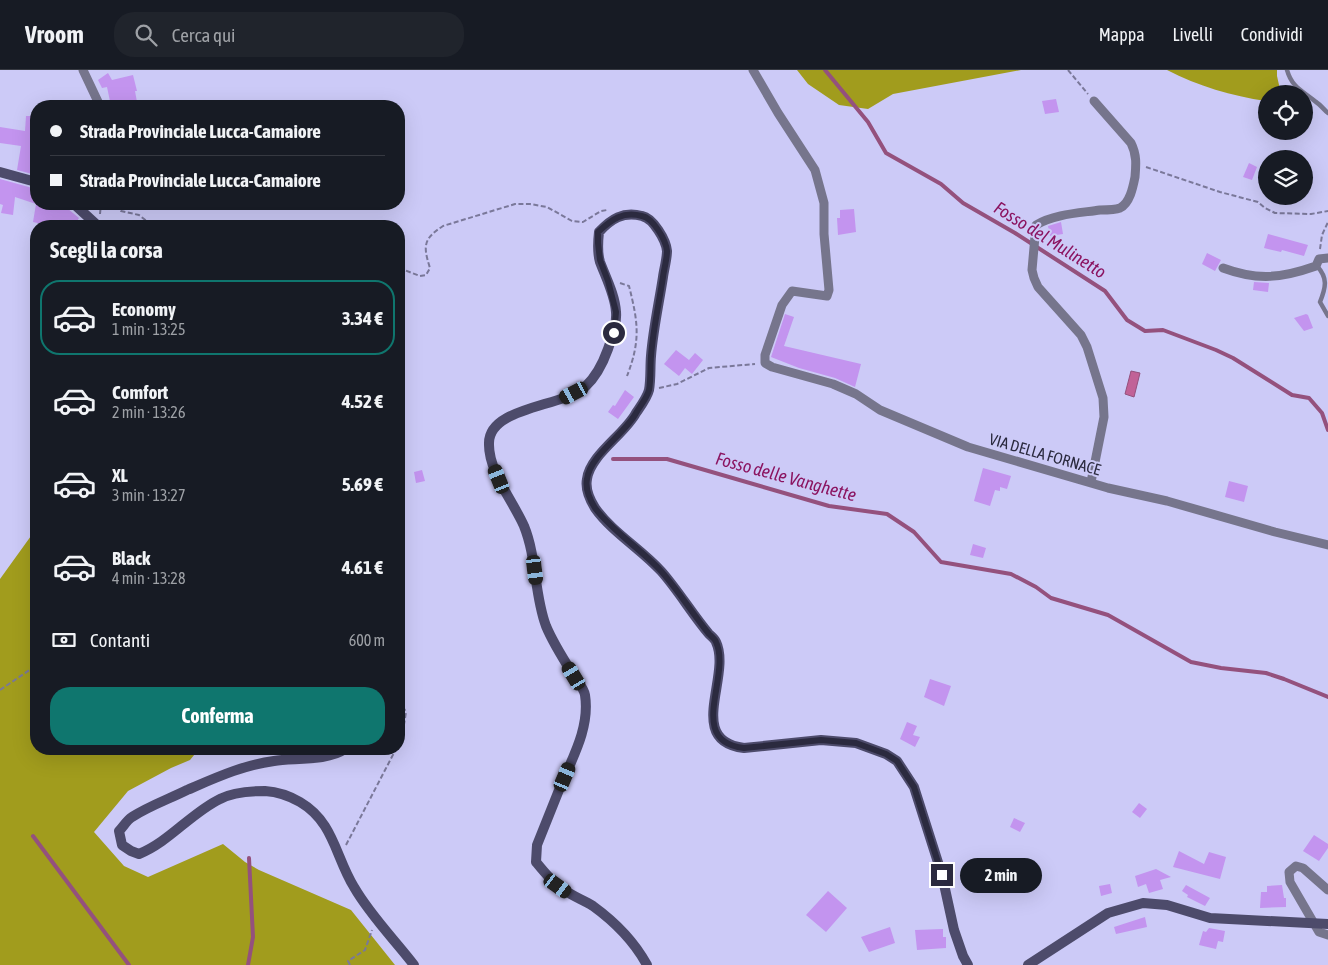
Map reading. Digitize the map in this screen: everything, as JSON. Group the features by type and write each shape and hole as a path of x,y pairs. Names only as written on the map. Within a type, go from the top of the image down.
{"main road":[{"path":"0,172 30,180"},
{"path":"84,210 93,220"},
{"path":"647,965 632,943 617,926 591,905 566,892 550,879 536,862 537,845 583,734 585,693 546,626 538,597 530,545 520,519 496,471 488,444 490,434 495,426 506,418 565,398 584,388 596,375 614,333 616,312 600,260 598,232 610,221 622,215 633,214 645,216 656,225 667,250 651,356 649,391 635,416 603,451 592,467 586,479 588,494 596,508 612,526 662,572 716,642 720,658 713,717 714,727 722,740 733,747 744,748 821,740 856,743 886,754 897,761 914,787 942,875 954,930 968,965"},
{"path":"330,755 272,761 227,773 130,818 119,831 122,845 139,854 152,849 196,814 220,799 232,795 254,791 288,795 312,809 319,816 328,830 353,886 414,965"},
{"path":"1028,965 1108,913 1143,904 1167,905 1210,918 1328,924"}],"street":[{"path":"83,70 97,100"},
{"path":"753,70 815,170 824,203 830,290 827,296 792,291 782,305 765,355 765,363"},
{"path":"1091,482 1104,417 1102,398 1087,347 1081,335 1038,287 1032,270 1036,225 1043,221 1084,212 1120,208 1130,198 1137,164 1135,151 1131,143 1094,101"},
{"path":"1223,268 1238,273 1266,277 1294,274 1321,261"},
{"name":"VIA DELLA FORNACE","path":"765,363 772,367 840,387 856,394 880,410 968,447 1328,545"},
{"path":"1328,890 1302,868 1296,866 1289,872 1290,882 1319,932 1328,935"}],"lane":[{"path":"1287,70 1290,80 1303,93 1316,101 1328,114"},
{"path":"1321,261 1326,287 1320,302 1328,316"}],"path":[{"path":"1068,70 1094,101"},
{"path":"1137,164 1220,192 1258,202 1275,213 1311,214 1328,211"},
{"path":"405,270 420,276 426,275 430,268 425,247 427,239 434,231 443,226 515,204 547,207 572,221 583,222 601,211 607,210 622,215"},
{"path":"120,210 139,215 145,220"},
{"path":"1321,261 1322,235 1328,222"},
{"path":"608,281 629,286 636,314 638,333 627,376"},
{"path":"649,391 677,384 709,368 765,363"},
{"path":"0,690 30,671"},
{"path":"340,858 393,755"},
{"path":"350,965 348,961 366,950 377,918"}],"shaded area":[{"path":"797,70 1021,70 893,94 868,109 839,105 808,84"},
{"path":"1167,70 1277,70 1279,85 1258,85 1258,99 1215,90"},
{"path":"1131,371 1140,373 1134,397 1125,394"},
{"path":"30,537 30,755 194,755 190,760 128,791 94,832 124,866 148,877 223,844 245,862 259,870 351,910 395,965 0,965 0,579"}],"building":[{"path":"108,73 112,80 133,75 137,91 135,91 137,100 110,100 107,87 102,88 98,80"},
{"path":"1056,99 1059,112 1045,114 1042,101"},
{"path":"26,116 30,116 30,173 17,170 21,146 0,143 0,127 25,131"},
{"path":"1249,163 1257,167 1252,180 1243,177"},
{"path":"0,179 30,187 30,202 15,197 13,215 1,213 3,205 0,204"},
{"path":"854,209 856,232 838,235 837,218 840,218 840,210"},
{"path":"35,210 69,210 79,218 78,220 33,220"},
{"path":"1061,222 1063,234 1050,236 1048,226"},
{"path":"1268,234 1308,245 1304,256 1282,250 1281,252 1264,248"},
{"path":"1207,253 1221,260 1215,271 1202,264"},
{"path":"1254,282 1269,283 1268,292 1253,290"},
{"path":"785,314 794,317 784,346 861,364 855,387 835,378 799,368 771,357"},
{"path":"1306,314 1313,328 1304,331 1294,318"},
{"path":"676,350 689,360 695,353 703,360 692,374 685,368 679,376 664,364"},
{"path":"625,390 634,397 618,419 608,412 613,405 615,406"},
{"path":"983,468 1011,476 1007,489 1000,487 1000,491 995,490 990,506 974,501"},
{"path":"422,470 425,481 416,483 414,472"},
{"path":"1229,481 1248,486 1244,502 1225,497"},
{"path":"973,544 986,548 983,558 970,555"},
{"path":"930,679 951,686 944,706 924,697"},
{"path":"907,722 917,726 913,735 920,737 915,747 900,739"},
{"path":"1139,803 1147,809 1140,818 1132,812"},
{"path":"1014,818 1025,823 1020,832 1010,827"},
{"path":"1314,835 1328,844 1328,848 1319,861 1303,851"},
{"path":"1179,851 1204,864 1209,852 1226,857 1220,879 1173,867"},
{"path":"1156,869 1171,877 1160,880 1163,889 1149,893 1146,884 1138,887 1135,876"},
{"path":"1110,884 1112,893 1101,896 1099,886"},
{"path":"1186,885 1210,898 1205,906 1187,897 1188,895 1182,891"},
{"path":"1282,885 1284,898 1286,898 1286,907 1260,908 1261,892 1267,892 1267,886"},
{"path":"828,891 847,908 826,932 806,915"},
{"path":"1145,917 1147,927 1116,934 1114,927"},
{"path":"890,927 895,943 869,952 861,937"},
{"path":"1209,928 1225,931 1223,942 1218,941 1216,949 1199,945 1203,931 1206,932"},
{"path":"943,929 943,937 946,937 946,948 917,950 915,930"}],"waterway":[{"name":"Fosso del Mulinetto","path":"825,70 868,122 886,153 941,184 963,203 1015,233 1105,291 1127,320 1145,331 1163,330 1216,350 1233,358 1292,395 1309,398 1322,413 1328,430"},
{"name":"Fosso delle Vanghette","path":"613,459 667,459 829,506 887,514 914,532 941,562 1011,574 1036,587 1051,598 1108,615 1191,662 1221,668 1266,673 1328,697"},
{"path":"33,836 129,965"},
{"path":"248,965 253,937 249,858"}],"route":[{"path":"614,333 616,312 611,290 600,260 598,232 610,221 622,215 645,216 656,225 667,250 651,356 649,391 635,416 603,451 592,467 586,479 588,494 596,508 612,526 662,572 716,642 720,658 713,717 714,727 722,740 733,747 744,748 821,740 856,743 886,754 897,761 914,787 942,875"}]}
